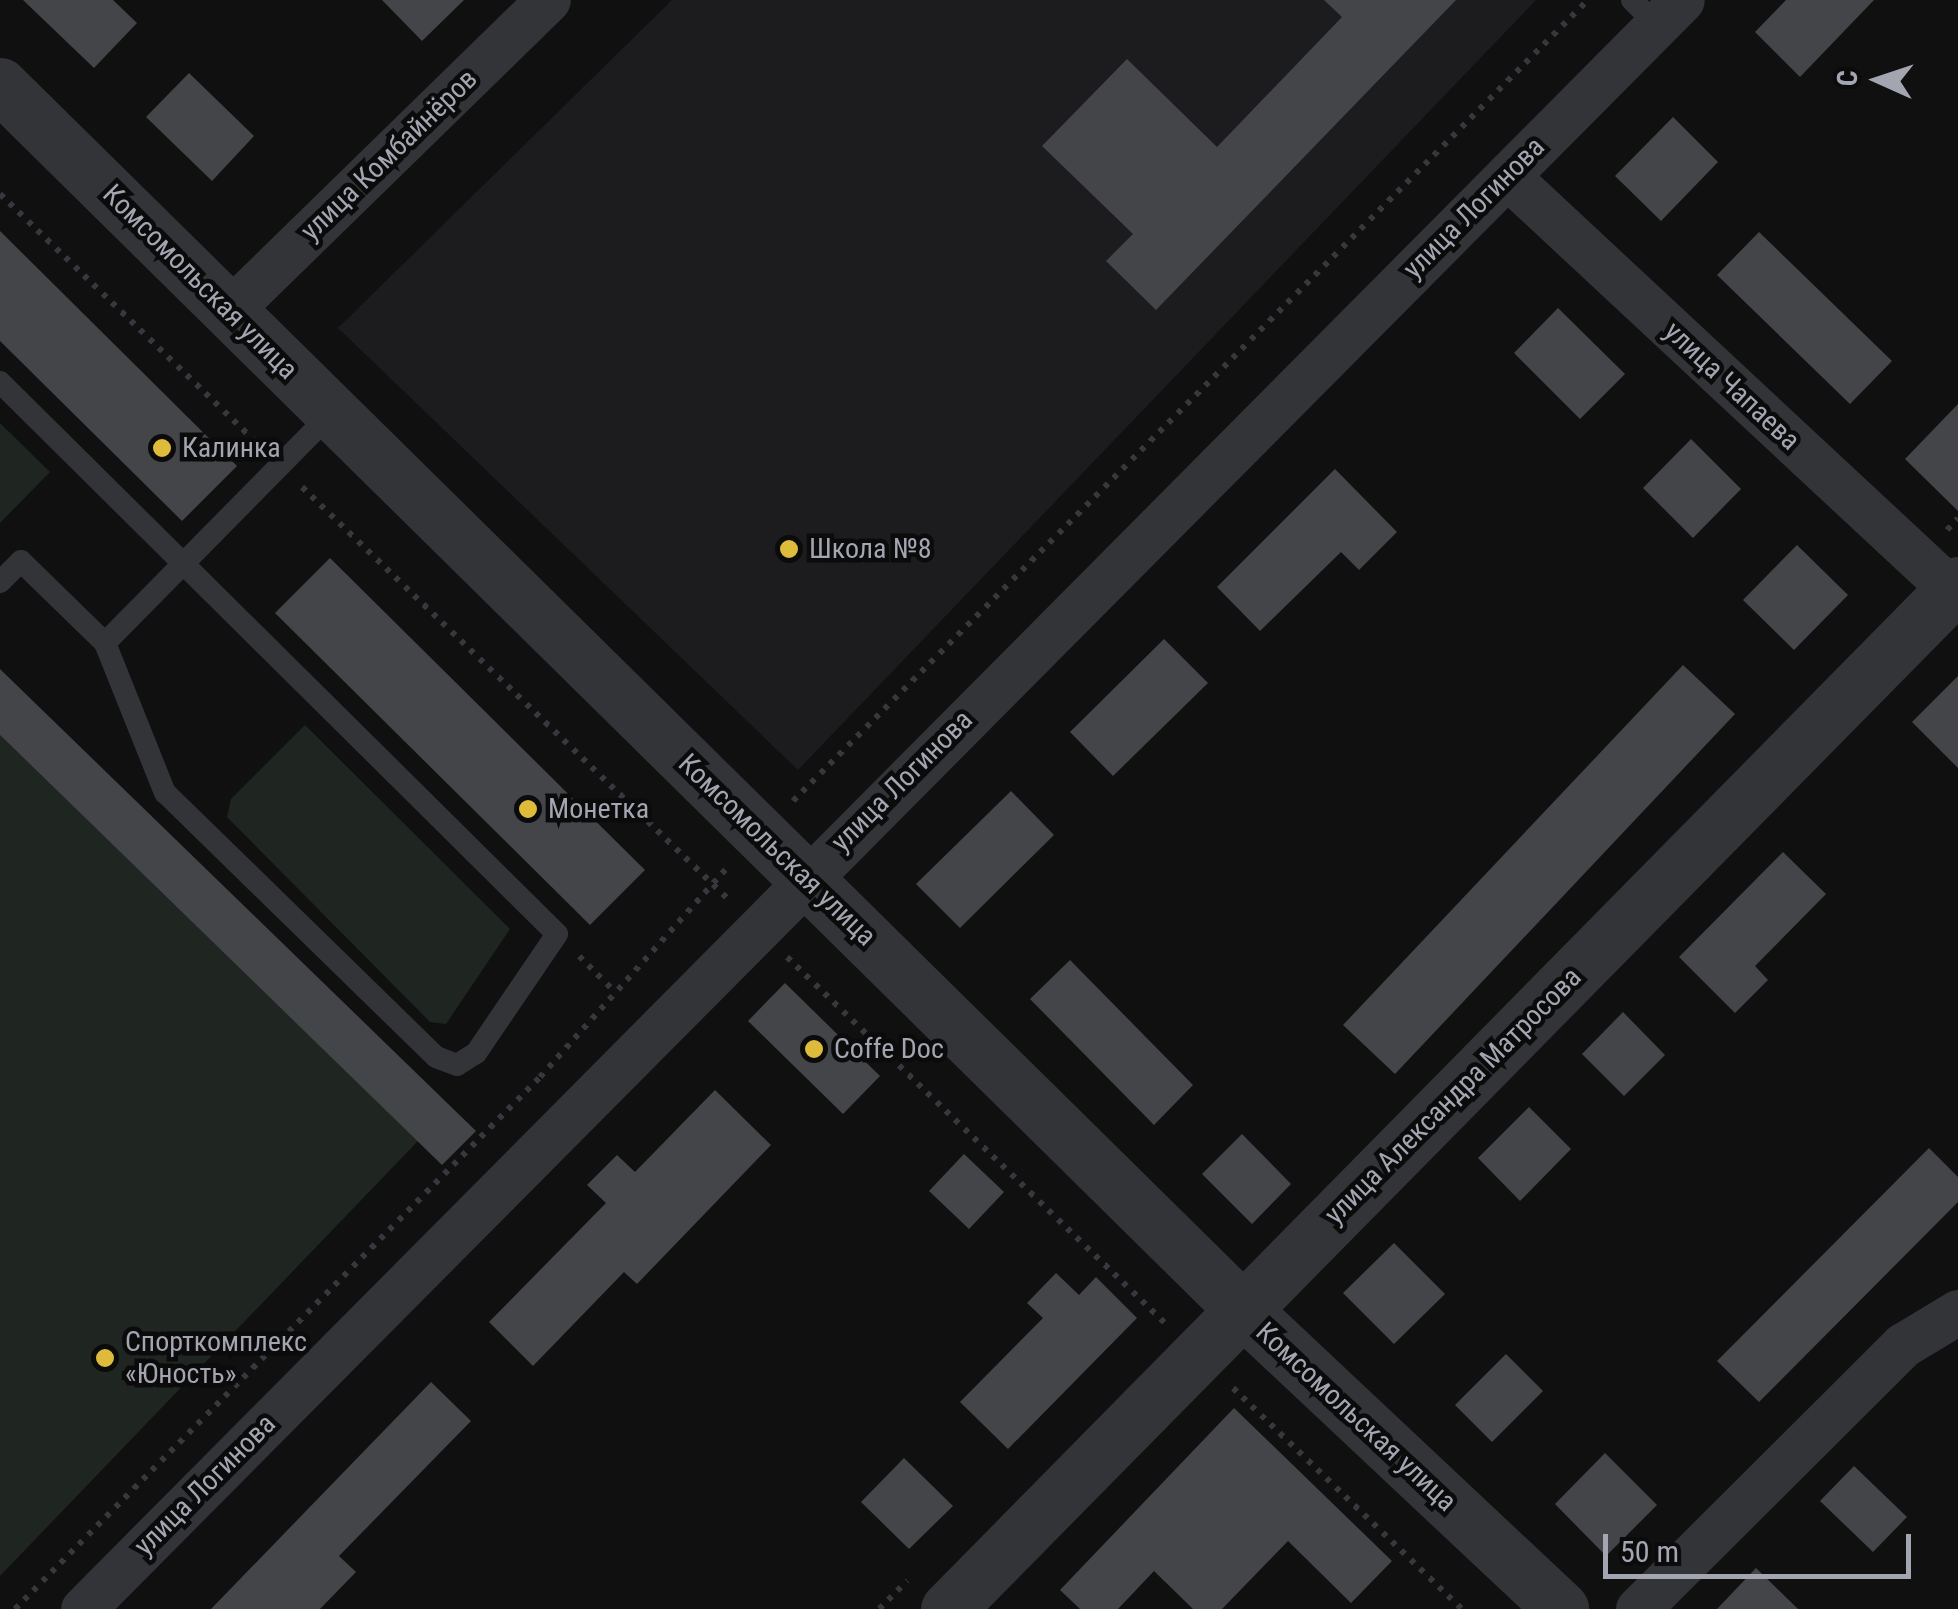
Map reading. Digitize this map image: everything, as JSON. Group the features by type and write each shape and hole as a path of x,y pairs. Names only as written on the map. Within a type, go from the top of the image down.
{"street":[{"name":"улица Комбайнёров","path":"230,310 548,0"},
{"name":"улица Логинова","path":"83,1609 1506,176 1657,8"},
{"name":"Комсомольская улица","path":"0,85 1242,1310 1561,1609"},
{"name":"улица Чапаева","path":"1506,176 1956,590"},
{"name":"улица Александра Матросова","path":"948,1609 1956,590"},
{"path":"1638,1609 1903,1345 1958,1312"}],"lane":[{"path":"0,382 557,934 476,1052 457,1065 436,1057 165,793 104,643 22,560 0,582"},
{"path":"104,643 332,412"}],"path":[{"path":"15,1609 540,1077 760,834 1588,0"},
{"path":"557,934 614,991"}],"shaded area":[{"name":"Школа №8","path":"672,0 1536,0 798,770 338,328"},
{"path":"0,423 50,472 0,523"},
{"path":"305,725 510,929 446,1024 430,1022 227,817 231,799"},
{"name":"Спорткомплекс «Юность»","path":"0,735 418,1141 0,1576"}],"building":[{"path":"23,0 113,0 137,23 94,68"},
{"path":"382,0 464,0 422,41"},
{"path":"1324,0 1456,0 1156,310 1106,261 1133,234 1042,146 1127,59 1217,147 1342,17"},
{"path":"1786,0 1874,0 1800,77 1755,32"},
{"path":"189,73 254,136 212,181 146,117"},
{"path":"1673,117 1718,162 1661,221 1615,176"},
{"path":"0,231 237,466 182,521 0,341"},
{"path":"1759,232 1892,361 1850,404 1717,275"},
{"path":"1558,308 1625,374 1580,419 1514,353"},
{"path":"1958,404 1958,511 1905,459"},
{"path":"1691,439 1741,489 1693,538 1643,488"},
{"path":"1335,469 1397,532 1359,570 1341,552 1260,631 1217,587"},
{"path":"1797,545 1848,595 1794,650 1743,600"},
{"path":"330,558 645,870 590,925 275,613"},
{"path":"1164,639 1208,683 1113,776 1070,732"},
{"path":"1683,665 1735,714 1395,1074 1343,1025"},
{"path":"0,669 476,1131 442,1165 0,735"},
{"path":"1958,676 1958,768 1912,722"},
{"path":"1011,791 1054,835 960,928 916,884"},
{"path":"1783,852 1826,894 1755,966 1768,980 1735,1013 1679,957"},
{"path":"1070,960 1193,1085 1154,1125 1030,999"},
{"path":"785,983 880,1076 843,1114 748,1021"},
{"path":"1623,1012 1665,1055 1624,1096 1582,1054"},
{"path":"715,1090 771,1145 637,1284 624,1272 533,1366 489,1322 606,1203 587,1185 617,1155 635,1172"},
{"path":"1529,1107 1571,1149 1520,1201 1478,1158"},
{"path":"1242,1134 1291,1184 1252,1224 1202,1174"},
{"path":"1929,1148 1958,1177 1958,1202 1759,1402 1717,1361"},
{"path":"964,1154 1004,1192 969,1229 929,1191"},
{"path":"1394,1243 1445,1294 1394,1344 1343,1293"},
{"path":"1056,1273 1079,1295 1096,1277 1137,1318 1008,1449 960,1402 1043,1318 1027,1303"},
{"path":"1506,1354 1543,1391 1492,1442 1455,1405"},
{"path":"431,1382 471,1421 339,1556 356,1572 320,1609 211,1609"},
{"path":"1234,1408 1392,1561 1351,1603 1288,1541 1222,1609 1193,1609 1154,1571 1118,1609 1080,1609 1060,1590"},
{"path":"1605,1453 1657,1505 1606,1556 1555,1504"},
{"path":"904,1458 953,1506 909,1549 861,1502"},
{"path":"1854,1466 1907,1517 1873,1552 1820,1501"},
{"path":"1756,1568 1798,1609 1717,1609"}],"place":[{"name":"Калинка","path":"162,448"},
{"name":"Школа №8","path":"789,549"},
{"name":"Монетка","path":"528,809"},
{"name":"Coffe Doc","path":"814,1049"},
{"name":"Спорткомплекс «Юность»","path":"105,1358"}]}
